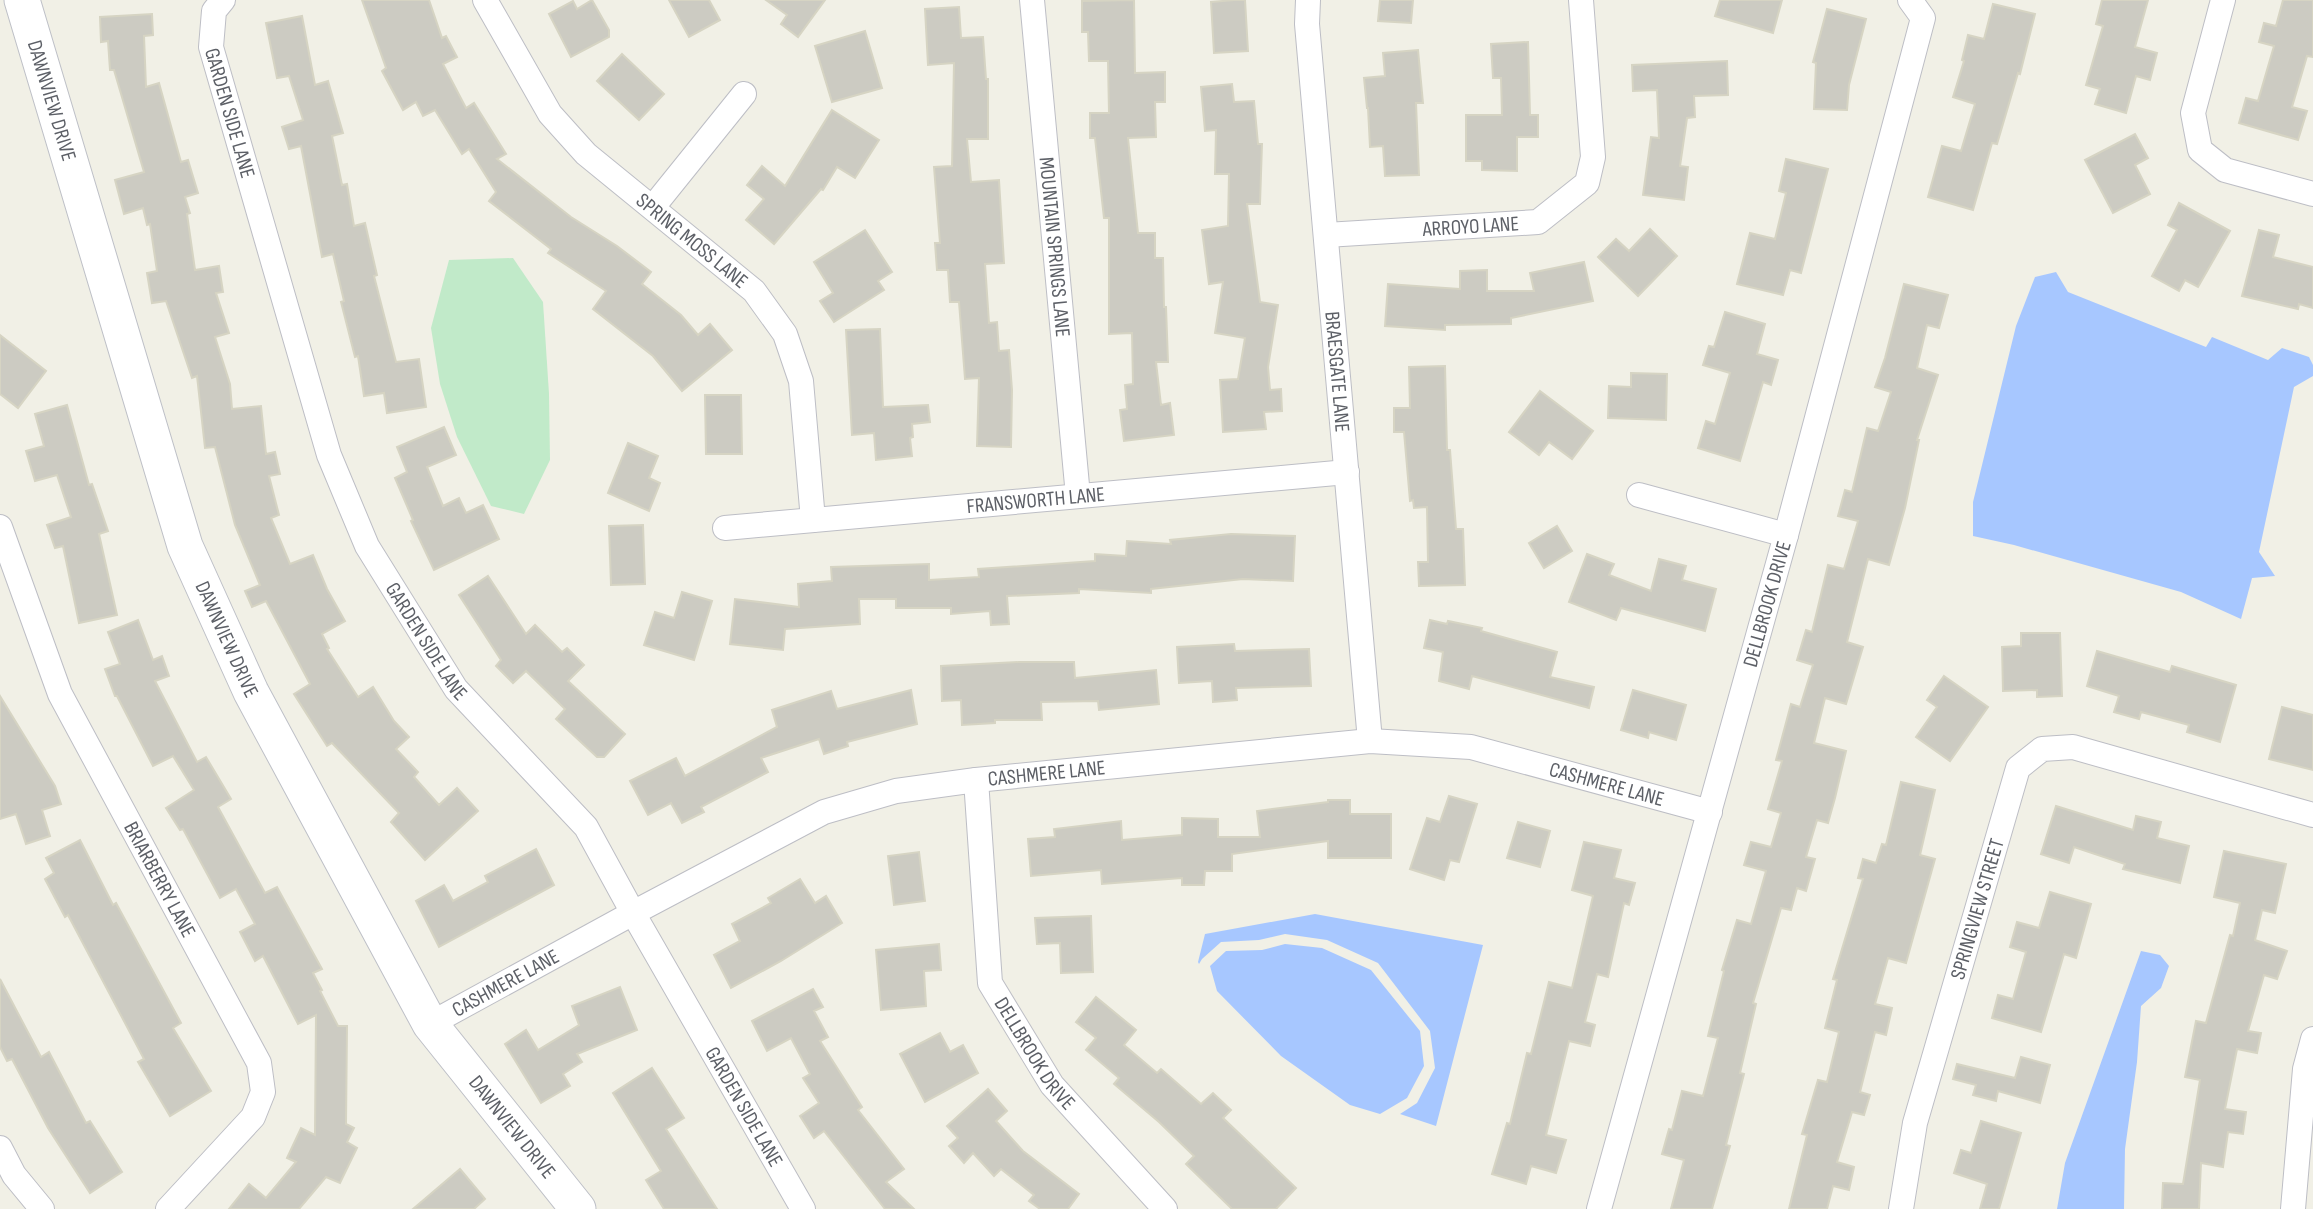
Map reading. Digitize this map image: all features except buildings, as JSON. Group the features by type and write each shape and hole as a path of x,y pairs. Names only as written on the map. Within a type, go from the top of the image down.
{"street":[{"name":"DAWNVIEW DRIVE","path":"22,0 185,546 251,692 430,1024 566,1205"},
{"name":"GARDEN SIDE LANE","path":"223,0 214,11 211,47 329,455 367,546 456,689 586,827 803,1209"},
{"name":"SPRING MOSS LANE","path":"485,0 550,114 586,154 754,291 785,334 801,380 813,520"},
{"name":"MOUNTAIN SPRINGS LANE","path":"1032,0 1078,496"},
{"name":"BRAESGATE LANE","path":"1308,0 1308,37 1370,741"},
{"name":"ARROYO LANE","path":"1326,234 1538,222 1587,183 1593,157 1581,0"},
{"name":"DELLBROOK DRIVE","path":"1600,1209 1786,535 1923,19 1910,0"},
{"path":"2223,0 2193,113 2200,150 2225,170 2313,194"},
{"path":"653,207 744,94"},
{"name":"FRANSWORTH LANE","path":"725,528 1347,472"},
{"path":"1639,495 1786,535"},
{"name":"BRIARBERRY LANE","path":"0,527 60,694 259,1063 263,1092 253,1117 168,1209"},
{"name":"CASHMERE LANE","path":"430,1024 824,813 896,791 976,780 1370,741 1471,747 1710,812"},
{"name":"SPRINGVIEW STREET","path":"1901,1209 1915,1123 2018,768 2042,749 2073,747 2313,815"},
{"name":"DELLBROOK DRIVE","path":"976,780 990,983 1052,1085 1166,1209"},
{"path":"2293,1209 2305,1069 2313,1040"},
{"path":"0,1148 14,1175 42,1209"}],"green space":[{"path":"513,258 543,302 549,394 550,460 524,514 491,506 457,437 440,384 431,328 449,260"}],"water":[{"path":"2056,272 2068,292 2206,347 2212,337 2268,360 2282,348 2309,357 2313,365 2313,376 2294,387 2259,552 2275,576 2252,578 2241,619 2181,592 1973,536 1973,502 2016,326 2035,277"},
{"path":"1315,914 1483,945 1436,1126 1400,1114 1417,1103 1435,1068 1430,1031 1378,963 1327,940 1285,934 1259,940 1221,942 1199,964 1198,962 1205,934"},
{"path":"1285,944 1322,948 1371,970 1420,1031 1424,1066 1407,1098 1380,1114 1350,1105 1281,1056 1217,991 1210,966 1226,951 1262,950"},
{"path":"2141,951 2160,955 2169,966 2161,988 2141,1006 2137,1062 2125,1149 2124,1209 2057,1209 2065,1163"}]}
